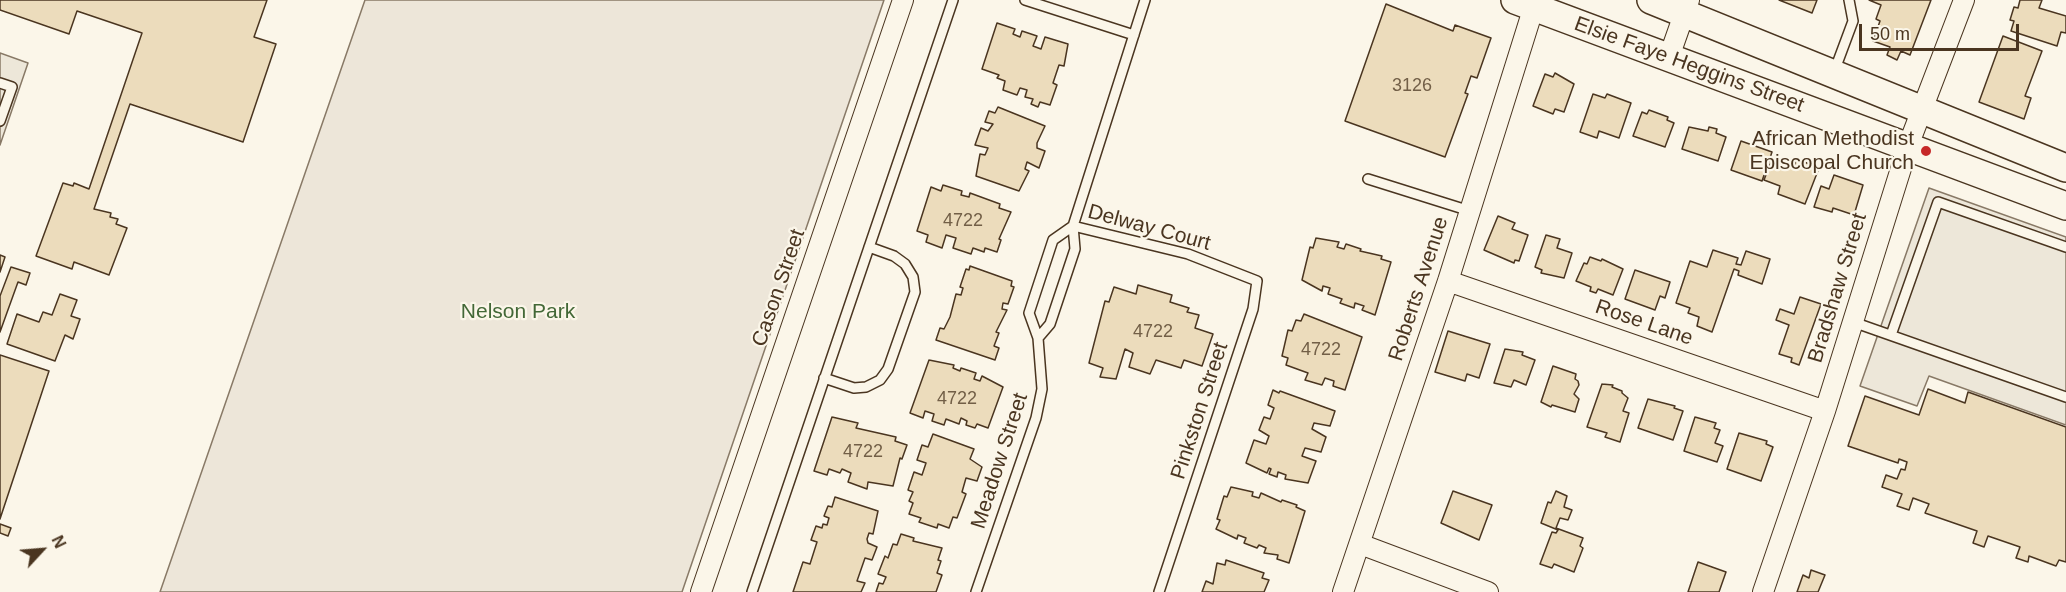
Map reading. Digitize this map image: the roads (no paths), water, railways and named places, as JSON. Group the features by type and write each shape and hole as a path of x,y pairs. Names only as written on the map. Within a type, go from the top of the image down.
{"main road":[{"name":"Elsie Faye Heggins Street","path":"1651,0 1687,6 1834,75 2066,168"},
{"name":"Elsie Faye Heggins Street","path":"1528,2 2066,207"}],"street":[{"name":"Cason Street","path":"700,592 903,0"},
{"name":"Bradshaw Street","path":"1763,592 1825,411 1908,146 1964,0"},
{"name":"Roberts Avenue","path":"1343,592 1470,211 1528,2"},
{"path":"1669,57 1687,6"},
{"name":"Rose Lane","path":"1448,281 1825,411"},
{"path":"1360,544 1488,592"}],"lane":[{"path":"752,592 953,0"},
{"path":"1025,0 1134,35"},
{"name":"Meadow Street","path":"1038,338 1050,324 1075,249 1072,226 1145,0"},
{"path":"1834,75 1853,21 1849,0"},
{"path":"0,83 12,87 0,121"},
{"path":"1368,179 1470,211"},
{"path":"1891,335 1938,202 2066,247"},
{"name":"Meadow Street","path":"976,592 1036,418 1042,389 1038,338 1029,313 1053,240 1072,226"},
{"name":"Delway Court","path":"1072,226 1188,254 1216,264"},
{"path":"824,378 854,388 866,387 880,380 888,369 915,292 913,278 905,264 894,256 869,246"},
{"name":"Pinkston Street","path":"1159,592 1254,300 1257,281 1216,264"},
{"path":"1853,322 2066,397"}],"place":[{"name":"African Methodist Episcopal Church","path":"1926,151"}],"park label":[{"name":"Nelson Park","path":"518,312"}]}
